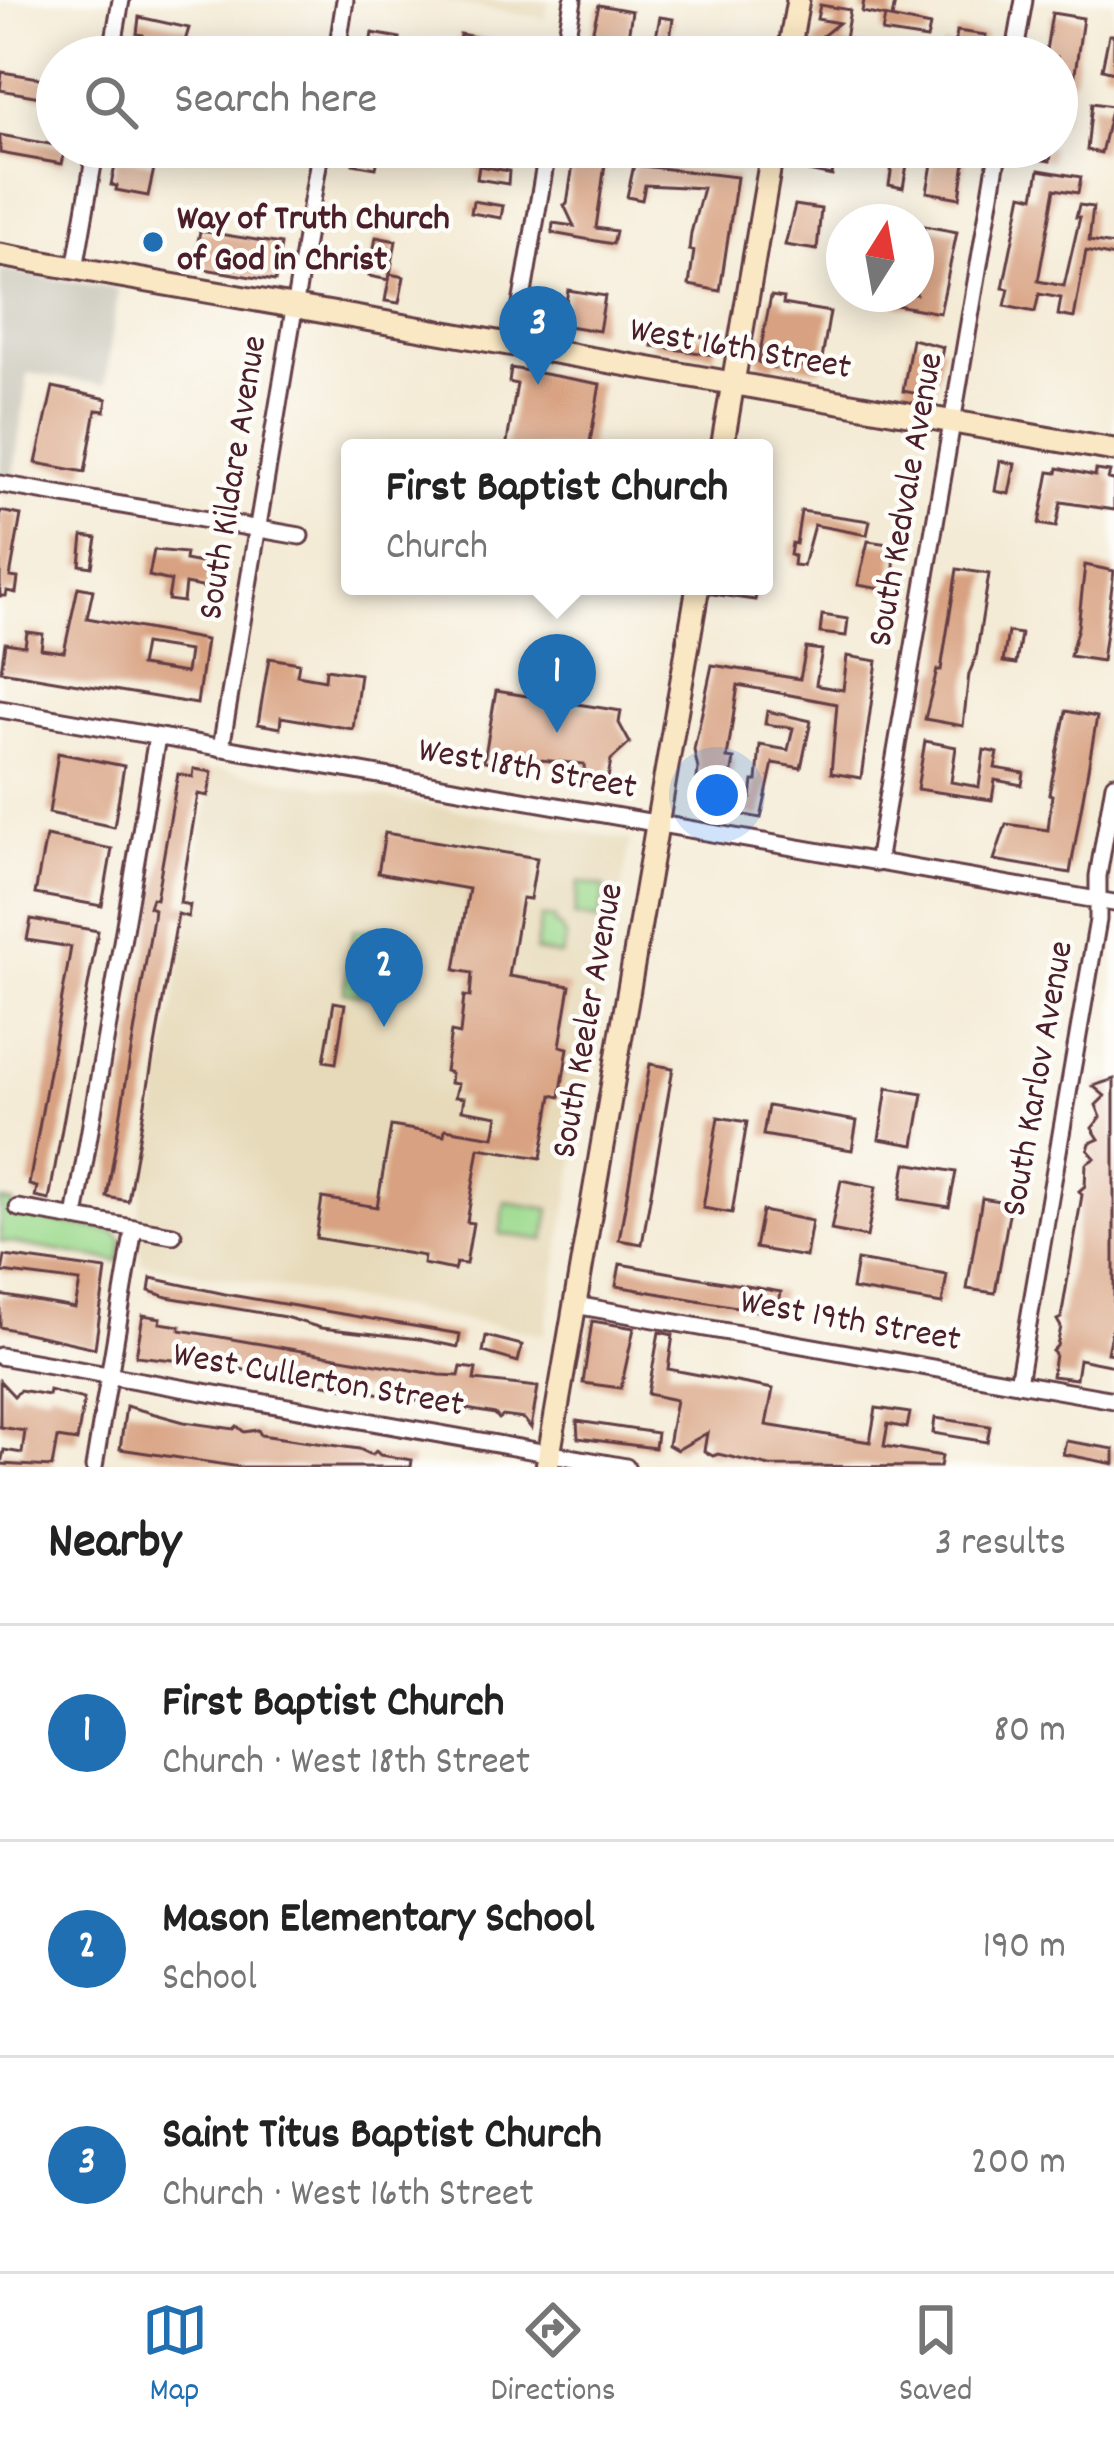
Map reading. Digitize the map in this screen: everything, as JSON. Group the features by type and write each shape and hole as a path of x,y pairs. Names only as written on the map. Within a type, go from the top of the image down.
{"street":[{"path":"115,36 121,0"},
{"path":"339,36 345,0"},
{"path":"567,36 573,0"},
{"path":"792,36 798,0"},
{"path":"1018,36 1024,0"},
{"path":"75,269 92,168"},
{"name":"South Kildare Avenue","path":"221,748 317,168"},
{"path":"514,346 544,168"},
{"path":"724,439 769,168"},
{"name":"South Kedvale Avenue","path":"877,862 995,168"},
{"name":"West 16th Street","path":"0,255 1114,450"},
{"path":"0,484 301,536"},
{"name":"South Keeler Avenue","path":"549,1460 696,595"},
{"name":"West 18th Street","path":"0,710 1106,902"},
{"path":"75,1218 158,737"},
{"name":"South Karlov Avenue","path":"1018,1384 1106,902 1098,876 1114,784"},
{"path":"18,1208 173,1234"},
{"path":"94,1467 134,1228"},
{"name":"West 19th Street","path":"575,1305 1114,1400"},
{"name":"West Cullerton Street","path":"0,1356 549,1460 626,1467"}],"shaded area":[{"path":"437,0 549,0 545,19"},
{"path":"0,270 118,289 105,385 28,373 11,493 0,492"},
{"path":"214,768 630,840 545,1334 141,1263 138,1214"}],"green space":[{"path":"579,882 605,887 599,920 574,916"},
{"path":"541,917 555,919 555,926 560,927 566,939 561,956 535,951"},
{"path":"354,929 387,933 377,997 344,992"},
{"path":"0,1200 13,1203 12,1214 116,1232 122,1240 119,1262 0,1241"},
{"path":"505,1202 550,1209 545,1240 500,1234"}],"building":[{"path":"864,0 895,2 892,18 862,12"},
{"path":"599,5 632,11 628,36 592,33"},
{"path":"820,5 850,10 846,36 823,36 839,23 817,19"},
{"path":"1052,13 1083,18 1078,52 1078,36 1048,36"},
{"path":"139,17 189,28 187,36 137,34"},
{"path":"660,17 673,19 670,36 656,36"},
{"path":"885,17 930,26 928,36 882,32"},
{"path":"1109,35 1114,35 1114,72 1102,69"},
{"path":"2,72 36,78 36,96 0,90"},
{"path":"1092,103 1112,106 1101,153 1087,150"},
{"path":"0,135 36,142 36,159 0,153"},
{"path":"115,168 154,168 148,196 111,185"},
{"path":"479,168 509,171 508,184 477,179"},
{"path":"572,168 604,168 596,228 616,231 613,244 552,233 553,223 574,226 567,204"},
{"path":"633,168 737,177 720,291 689,285 694,251 689,250 691,233 703,188 645,185 642,200 627,197"},
{"path":"799,168 833,168 832,176"},
{"path":"892,168 906,168 903,188 889,185"},
{"path":"931,168 964,168 960,198 927,192"},
{"path":"1039,170 1081,177 1078,193 1055,189 1038,281 1064,286 1079,205 1093,207 1089,241 1114,245 1114,257 1086,251 1074,318 1058,315 1061,298 1039,294 1035,312 1005,306 1009,289 1003,288 1022,194 1034,197"},
{"path":"473,201 503,206 501,218 471,213"},
{"path":"795,205 821,209 817,250 785,245"},
{"path":"934,228 957,232 940,313 934,312"},
{"path":"200,231 281,244 275,281 193,267"},
{"path":"376,237 396,241 389,280 369,276"},
{"path":"390,274 404,277 399,303 385,301"},
{"path":"568,290 605,296 599,331 562,325"},
{"path":"771,296 784,298 783,304 830,312 820,370 775,362 774,368 758,362"},
{"path":"654,329 717,339 714,355 652,346"},
{"path":"912,339 943,347 934,393 929,396 903,391"},
{"path":"511,368 600,384 591,439 508,439 517,384 509,382"},
{"path":"53,387 107,399 105,411 96,410 85,472 36,463"},
{"path":"1000,461 1015,464 1009,494 995,491"},
{"path":"1058,468 1095,476 1096,470 1110,472 1114,510 1061,502 1056,527 1039,524 1049,472 1057,473"},
{"path":"0,511 21,515 10,577 18,578 16,593 7,591 6,596 0,596"},
{"path":"801,511 870,521 867,535 814,525 803,566 793,565 790,555"},
{"path":"83,536 97,538 92,567 80,565"},
{"path":"868,541 895,545 893,591 858,585"},
{"path":"154,550 186,553 185,560 211,565 207,588 185,584 183,602 168,600 171,581 149,576"},
{"path":"1085,565 1114,571 1102,661 1070,656"},
{"path":"957,569 989,574 963,726 925,719 937,670 941,670"},
{"path":"78,587 93,590 87,618 206,640 197,704 1,671 5,643 25,646 27,632 43,634 41,649 64,652","holes":["144,644 189,651 186,673 140,666"]},
{"path":"719,595 756,595 755,600"},
{"path":"822,615 848,619 846,636 820,633"},
{"path":"1008,632 1021,634 1016,664 1003,662"},
{"path":"806,648 822,650 819,686 843,690 847,656 877,661 861,778 831,773 837,704 738,685 727,758 734,759 728,795 751,798 760,745 788,750 793,728 765,724 767,711 811,721 801,768 773,763 761,818 694,806 698,769 694,750 712,665 800,679"},
{"path":"269,658 299,663 297,675 325,680 326,669 360,674 353,729 281,717 280,728 258,724"},
{"path":"496,691 621,711 619,723 630,743 611,760 607,784 585,780 584,764 541,760 539,770 484,761"},
{"path":"1066,711 1097,717 1070,873 994,860 1006,824 1048,830 1049,794"},
{"path":"925,741 956,747 951,782 979,787 984,750 998,753 995,768 1024,773 1022,785 995,780 992,800 917,789"},
{"path":"58,753 124,766 114,827 49,813"},
{"path":"194,769 212,772 208,796 198,794 180,903 190,905 188,917 178,914 128,1201 107,1197 153,918 154,909 149,907 152,898 156,899 178,774 193,777"},
{"path":"385,833 537,858 530,899 522,898 509,976 570,986 560,1046 568,1048 560,1097 552,1095 541,1158 479,1148 467,1222 473,1223 466,1264 456,1263 454,1270 423,1264 424,1256 316,1238 322,1198 377,1207 391,1126 494,1137 498,1116 462,1110 464,1098 455,1097 458,1084 450,1083 451,1073 445,1071 451,1032 460,1034 464,996 470,997 472,973 455,970 469,889 378,873"},
{"path":"46,836 112,849 102,906 35,894"},
{"path":"31,919 98,931 49,1200 35,1197 37,1187 29,1185 71,947 27,940"},
{"path":"334,1002 345,1004 336,1063 324,1061"},
{"path":"650,1064 673,1068 642,1244 619,1240"},
{"path":"1114,1079 1114,1319 1107,1353 1114,1354 1114,1366 1079,1359 1076,1379 1052,1376 1052,1351 1061,1327 1057,1320 1082,1195 1079,1191 1085,1186 1086,1164 1095,1158 1088,1150 1090,1143 1099,1139 1092,1128 1101,1117 1096,1105 1105,1096 1093,1086"},
{"path":"887,1088 923,1094 914,1145 879,1139"},
{"path":"768,1106 857,1121 852,1150 763,1135"},
{"path":"718,1117 747,1122 732,1213 703,1208"},
{"path":"906,1163 956,1172 949,1207 900,1199"},
{"path":"841,1180 876,1187 867,1237 831,1230"},
{"path":"982,1198 1011,1203 995,1293 967,1289"},
{"path":"762,1211 812,1221 806,1257 755,1248"},
{"path":"5,1256 106,1270 95,1348 0,1327 0,1295 75,1308 80,1282 2,1272"},
{"path":"857,1260 947,1275 942,1304 852,1289"},
{"path":"620,1264 781,1292 777,1314 616,1286"},
{"path":"151,1278 460,1334 458,1347 321,1328 285,1317 167,1297 149,1291"},
{"path":"143,1315 161,1318 160,1323 180,1326 180,1330 440,1375 459,1376 461,1367 476,1369 474,1380 538,1387 531,1428 524,1419 499,1419 495,1414 211,1364 136,1356"},
{"path":"592,1321 634,1328 621,1388 583,1383"},
{"path":"659,1332 673,1335 668,1369 773,1389 766,1425 870,1442 876,1408 910,1413 907,1428 888,1424 884,1446 942,1456 940,1467 770,1466 713,1456 704,1451 707,1433 677,1450 668,1445 676,1400 648,1394"},
{"path":"486,1336 522,1345 518,1362 483,1352"},
{"path":"0,1381 14,1396 20,1390 48,1395 49,1390 84,1399 77,1441 57,1438 52,1467 1,1464 4,1450 22,1453 25,1431 0,1427"},
{"path":"126,1406 184,1422 237,1426 244,1432 258,1430 261,1435 372,1455 376,1451 412,1460 411,1467 240,1467 120,1449"},
{"path":"935,1418 990,1426 987,1442 933,1433"},
{"path":"577,1421 657,1433 655,1448 578,1438"},
{"path":"1066,1441 1114,1449 1114,1464 1063,1454"}],"place":[{"name":"Way of Truth Church of God in Christ","path":"153,242"},
{"name":"Saint Titus Baptist Church","path":"538,385"},
{"name":"First Baptist Church","path":"557,733"},
{"name":"Mason Elementary School","path":"384,1027"}]}
